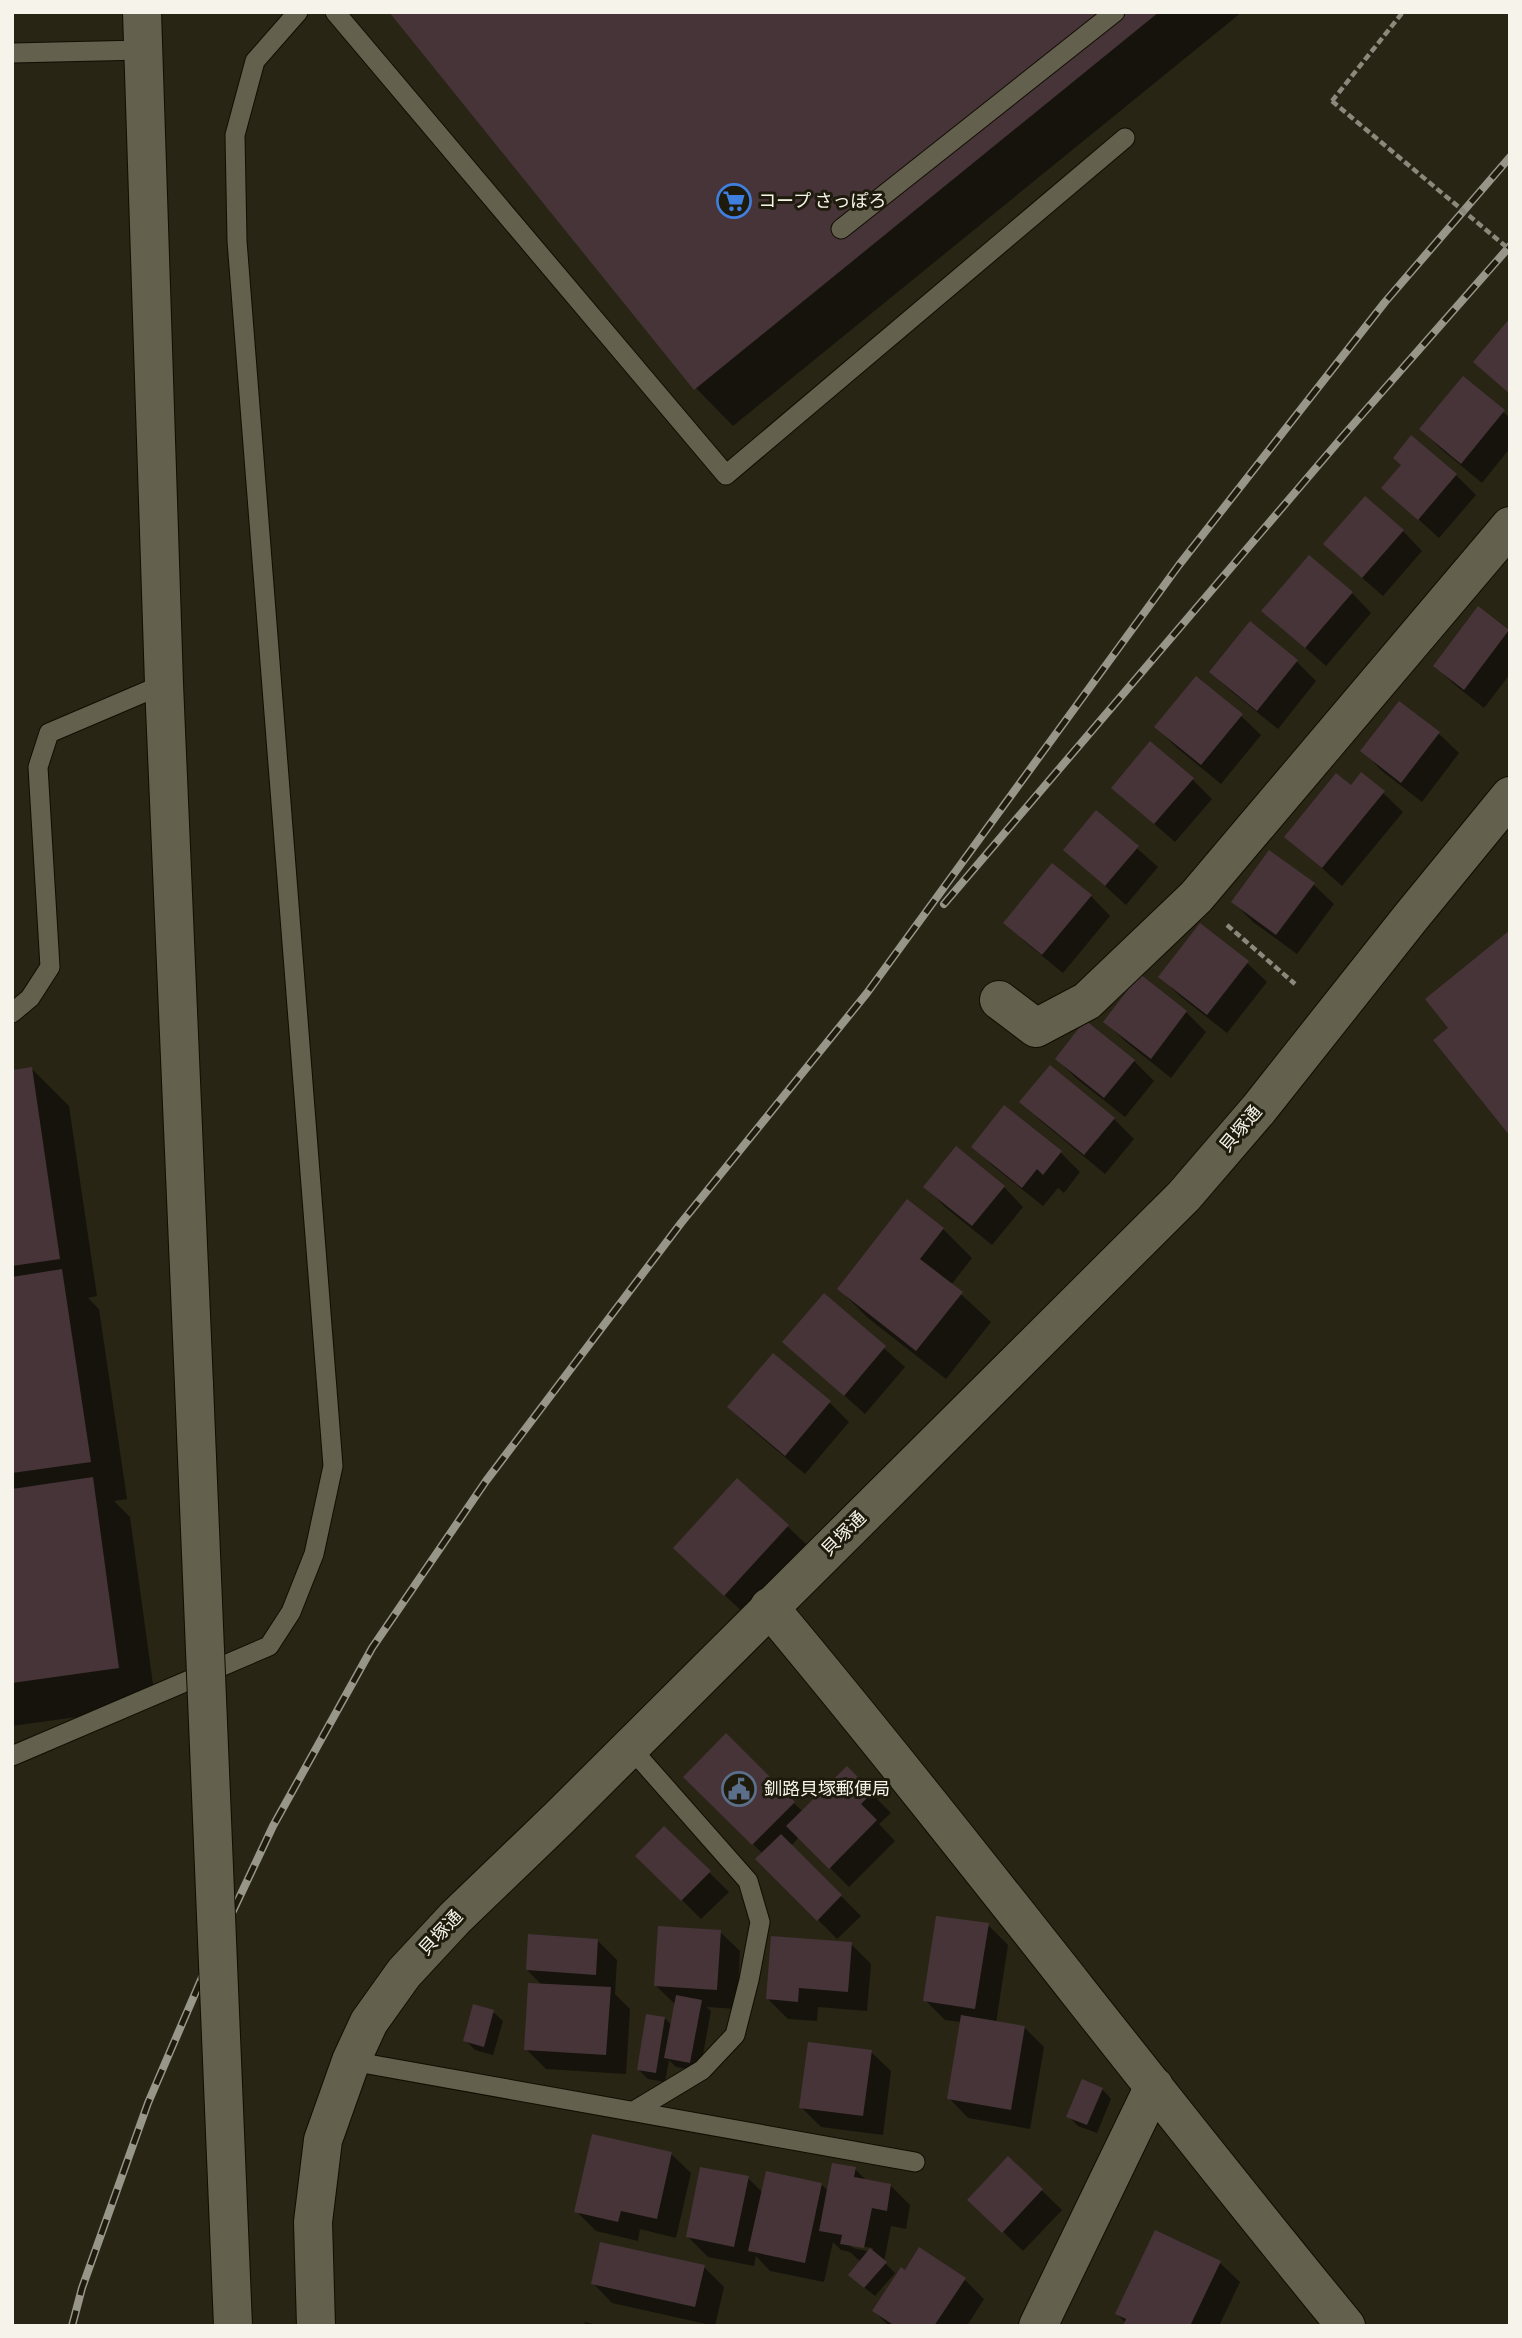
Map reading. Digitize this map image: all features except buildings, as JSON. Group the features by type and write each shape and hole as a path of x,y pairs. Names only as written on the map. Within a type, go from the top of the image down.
{"street":[{"path":"142,12 164,684 233,2326"},
{"path":"999,1000 1036,1028 1087,1001 1196,898 1510,526"},
{"name":"貝塚通","path":"316,2326 313,2222 323,2140 351,2060 369,2022 404,1973 455,1918 1184,1196 1258,1110 1510,796"},
{"path":"769,1607 1154,2086 1237,2194 1346,2326"},
{"path":"1038,2326 1154,2086"}],"lane":[{"path":"12,1756 269,1646 291,1612 314,1554 333,1466 237,228 235,135 252,73 256,61 298,12"},
{"path":"335,12 726,475 1125,138"},
{"path":"841,229 1115,12"},
{"path":"12,54 143,50"},
{"path":"12,1013 30,998 50,967 38,767 49,733 164,684"},
{"path":"629,1746 748,1881 760,1922 735,2035 702,2070 634,2111"},
{"path":"351,2060 915,2162"}],"path":[{"path":"1404,13 1332,101 1510,250"},
{"path":"1196,898 1295,984"}],"railway":[{"path":"72,2326 82,2288 148,2103 206,1968 273,1826 372,1648 486,1481 681,1223 867,993 1179,565 1385,302 1510,157"},
{"path":"944,904 1344,435 1510,246"}],"place":[{"name":"コープ さっぽろ","path":"734,201"},
{"name":"釧路貝塚郵便局","path":"739,1789"}]}
